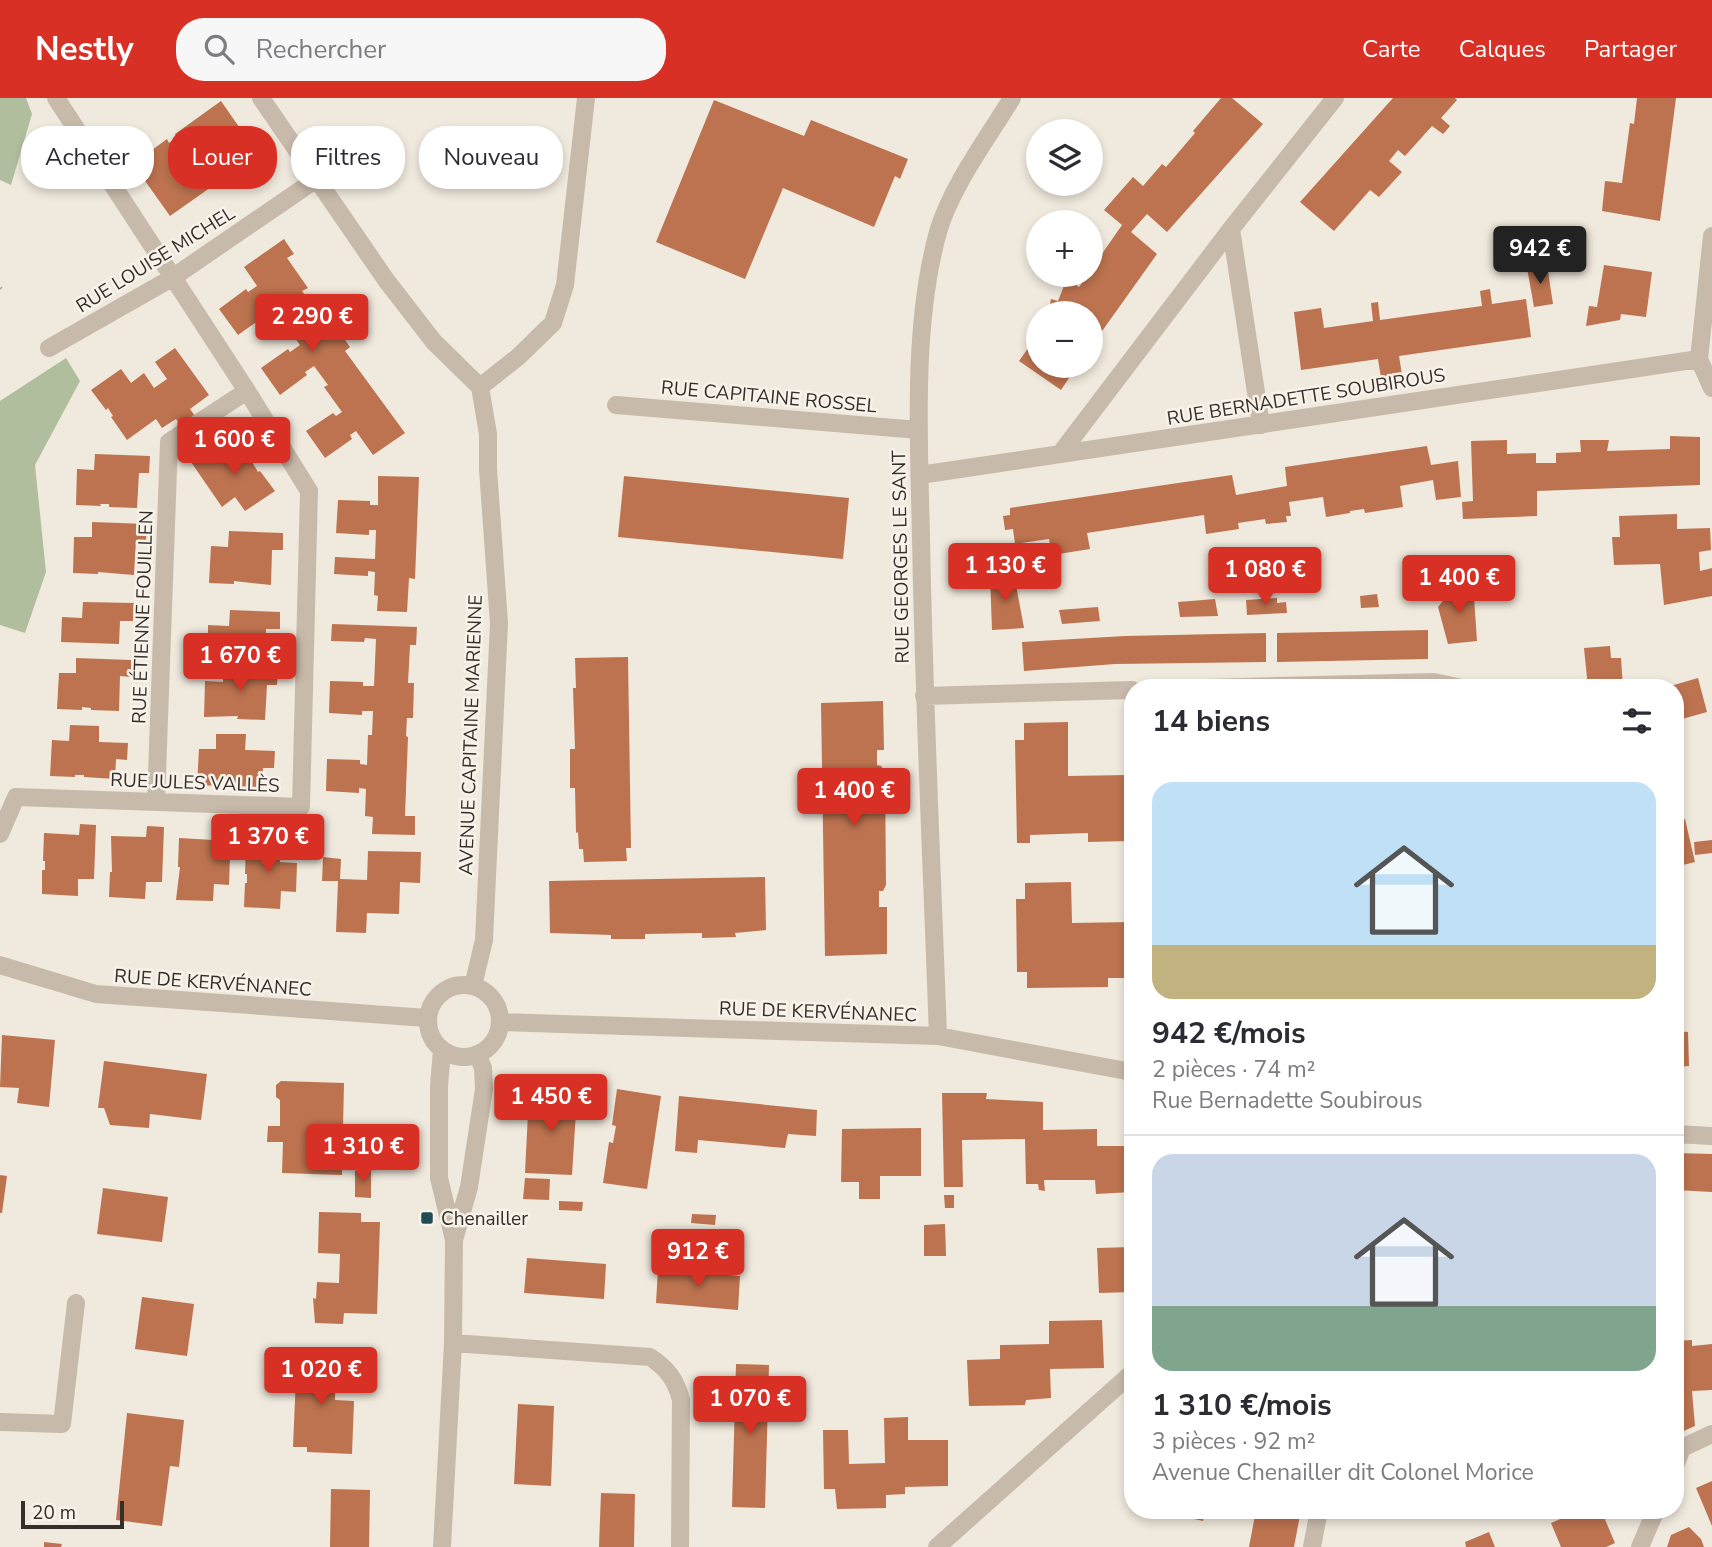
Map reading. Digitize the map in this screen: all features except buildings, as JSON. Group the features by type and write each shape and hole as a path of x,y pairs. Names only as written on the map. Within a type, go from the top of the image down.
{"street":[{"name":"RUE JULES VALLÈS","path":"0,834 16,797 301,807 309,491 56,98"},
{"path":"261,98 291,143"},
{"path":"322,189 386,280 434,342 480,387 518,357 553,323 565,285 586,98"},
{"name":"RUE GEORGES LE SANT","path":"938,1037 924,696 919,430 924,307 938,231 946,207 1012,98"},
{"path":"1060,454 1231,229 1335,98"},
{"name":"RUE LOUISE MICHEL","path":"49,348 172,278 303,189"},
{"path":"1231,229 1261,425"},
{"path":"1712,236 1699,359 1712,388"},
{"name":"RUE BERNADETTE SOUBIROUS","path":"920,475 1699,359"},
{"name":"AVENUE CAPITAINE MARIENNE","path":"473,986 484,940 499,623 488,434 480,387"},
{"name":"RUE ÉTIENNE FOUILLEN","path":"156,802 169,442 247,391"},
{"name":"RUE CAPITAINE ROSSEL","path":"616,404 919,430"},
{"path":"924,696 1124,690"},
{"name":"RUE DE KERVÉNANEC","path":"0,965 96,994 427,1018"},
{"path":"473,986 491,996 497,1006 499,1022 495,1039 488,1048 477,1054 453,1056 442,1050 428,1030 430,1006 447,988 473,986"},
{"name":"RUE DE KERVÉNANEC","path":"499,1022 938,1037 1124,1071"},
{"path":"442,1050 439,1086 439,1178 454,1240 453,1343 442,1547"},
{"path":"454,1240 469,1187 484,1089 483,1068 477,1054"},
{"path":"1684,1134 1712,1136"},
{"path":"0,1422 62,1424 76,1303"},
{"path":"453,1343 650,1357 661,1364 678,1386 681,1400 680,1547"},
{"path":"937,1547 1124,1380"},
{"path":"1684,1447 1712,1434"},
{"path":"1312,1547 1317,1519"},
{"path":"1640,1547 1652,1519"}],"green space":[{"path":"0,98 26,98 32,114 28,126 21,126 21,151 11,185 0,180"},
{"path":"66,358 80,381 35,465 46,572 25,633 0,625 0,401"}],"place":[{"name":"Chenailler","path":"427,1218"}]}
